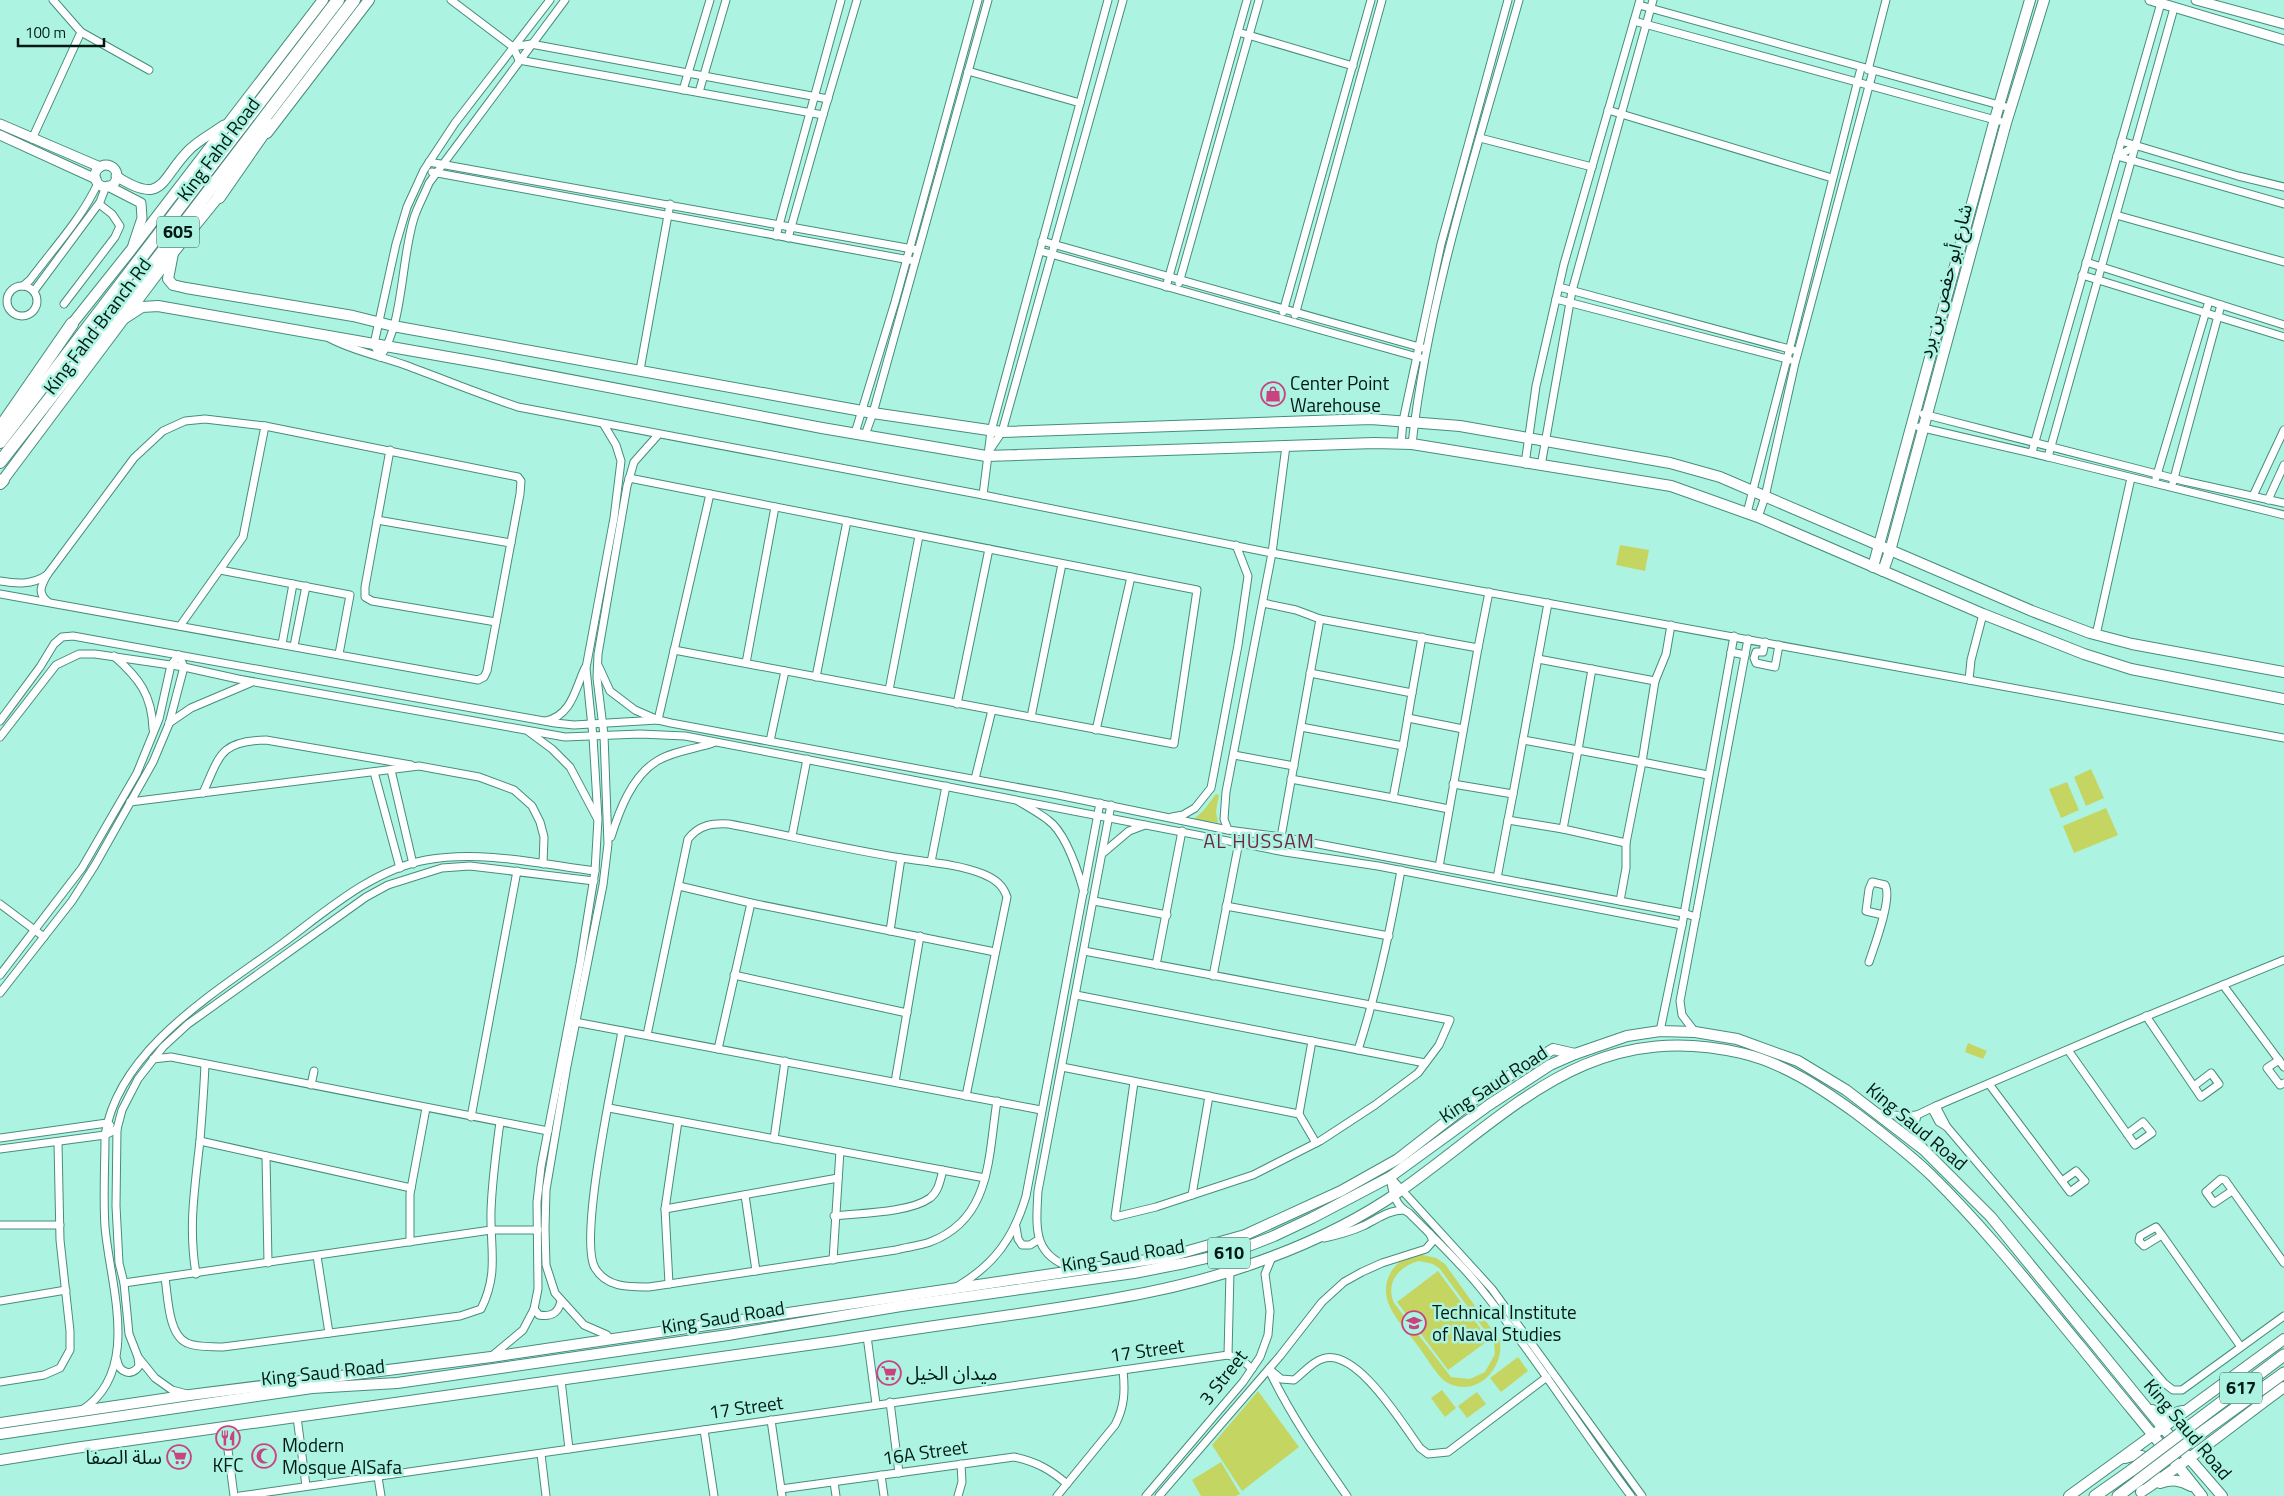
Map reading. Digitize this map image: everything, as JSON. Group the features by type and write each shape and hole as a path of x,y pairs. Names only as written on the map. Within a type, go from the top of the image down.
{"highway":[{"name":"King Fahd Road","path":"0,442 338,0"},
{"name":"King Fahd Road","path":"0,462 87,351 354,0"},
{"path":"219,197 354,0"},
{"path":"0,428 72,324"},
{"name":"617","path":"2118,1496 2135,1475 2198,1420 2284,1355"},
{"name":"617","path":"2096,1496 2210,1433 2284,1373"}],"main road":[{"name":"King Fahd Branch Rd","path":"0,418 323,0"},
{"name":"King Fahd Branch Rd","path":"1,482 173,253 219,197 369,0"},
{"name":"شارع أبو حفص بن برد","path":"1878,569 1879,546 1995,120 2030,0"},
{"name":"شارع أبو حفص بن برد","path":"1878,569 1890,551 2010,108 2044,0"},
{"path":"173,253 168,278 173,285 861,411 996,431 1371,418 1460,426 1670,463 1720,477 2032,612 2096,635 2132,644 2284,672"},
{"path":"125,318 142,307 158,306 326,337 388,346 986,456 1286,446 1412,444 1525,464 1671,486 1758,517 1983,614 2084,654 2131,669 2284,699"},
{"name":"King Saud Road","path":"0,1434 312,1388 397,1383 699,1340 901,1306 1185,1264 1233,1252 1274,1236 1390,1176 1489,1105 1550,1065 1574,1054 1627,1036 1660,1032 1695,1032 1737,1039 1782,1053 1815,1070 1877,1113 1924,1150 1991,1218 2135,1395 2222,1496"},
{"name":"King Saud Road","path":"0,1460 867,1336 1162,1290 1230,1272 1272,1257 1344,1225 1393,1196 1528,1095 1569,1071 1600,1057 1632,1049 1664,1045 1692,1045 1747,1054 1802,1077 1833,1096 1928,1172 1977,1223 2200,1494"},
{"path":"0,1423 190,1395 491,1357 1167,1257 1245,1235 1292,1215 1398,1159 1488,1089 1553,1049 1574,1054"},
{"path":"2069,1496 2284,1340"},
{"path":"2196,1405 2182,1420 2180,1425 2193,1442 2201,1444 2210,1433 2284,1387"},
{"path":"2135,1395 2161,1417 2172,1415 2196,1405"},
{"path":"2120,1459 2141,1439 2139,1427 2124,1401"},
{"path":"2210,1433 2201,1461 2210,1484"},
{"path":"2138,1494 2179,1467 2206,1445"},
{"path":"2120,1459 2139,1454 2144,1456 2155,1472 2154,1477 2138,1494"},
{"path":"2138,1494 2170,1480 2183,1481 2200,1494"}],"street":[{"path":"53,0 80,32 149,70"},
{"path":"451,0 513,47 519,60"},
{"path":"380,357 374,344 396,244 408,207 424,170 455,123 550,0"},
{"path":"380,357 388,346 393,326 414,216 435,173 565,0"},
{"path":"683,90 710,0"},
{"path":"699,92 726,0"},
{"path":"776,236 841,0"},
{"path":"788,238 857,0"},
{"path":"860,434 861,411 906,260 978,0"},
{"path":"860,434 873,413 988,0"},
{"path":"996,431 1042,241 1108,0"},
{"path":"983,495 986,456 996,431 1051,254 1123,0"},
{"path":"1166,287 1247,0"},
{"path":"1177,290 1259,0"},
{"path":"1281,319 1371,0"},
{"path":"1293,322 1382,0"},
{"path":"1412,444 1409,421 1417,357 1441,244 1508,0"},
{"path":"1400,444 1409,421 1426,359 1450,246 1519,0"},
{"path":"1541,466 1572,291 1653,0"},
{"path":"1758,517 1765,497 1795,363 1869,84 1867,70 1886,0"},
{"path":"2150,0 2284,40"},
{"path":"2196,0 2284,24"},
{"path":"1525,464 1536,386 1556,299 1608,110 1640,3 1651,10 2010,108"},
{"path":"2032,452 2161,3"},
{"path":"2048,457 2174,8"},
{"path":"1634,21 1857,80 2006,123"},
{"path":"32,139 80,32"},
{"path":"1238,32 1353,66"},
{"path":"513,47 531,44 828,100"},
{"path":"1356,56 1366,60"},
{"path":"519,60 823,115"},
{"path":"1747,513 1857,80 1867,70"},
{"path":"968,71 1080,104"},
{"path":"1608,110 1832,178"},
{"path":"34,291 98,206 102,183 96,171 100,167 106,165 112,167 116,176 133,187 145,190 155,189 162,184 189,150 231,120"},
{"path":"0,124 100,167"},
{"path":"0,135 141,203 142,218 131,250"},
{"path":"1480,138 1592,167"},
{"path":"2121,141 2284,187"},
{"path":"2117,156 2136,146"},
{"path":"2117,156 2284,204"},
{"path":"429,162 918,250"},
{"path":"424,170 915,261"},
{"path":"102,183 114,183 116,176"},
{"path":"34,291 37,302 33,311 27,315 16,314 9,307 8,297 14,288 23,286 30,280 102,183"},
{"path":"640,370 670,204"},
{"path":"64,304 114,237 120,226 114,218 109,217 98,206"},
{"path":"2116,215 2284,262"},
{"path":"76,218 84,224"},
{"path":"1042,241 1428,350"},
{"path":"1040,251 1426,359"},
{"path":"50,253 57,258"},
{"path":"2086,262 2284,325"},
{"path":"2082,275 2284,337"},
{"path":"23,286 34,291"},
{"path":"1559,287 1798,352"},
{"path":"1556,299 1787,359 1795,363"},
{"path":"2154,484 2209,301"},
{"path":"2171,487 2221,305"},
{"path":"326,337 342,345 518,407 604,425 983,495 1272,553 1779,644 2284,738"},
{"path":"1916,412 2035,441 2157,474 2284,503"},
{"path":"0,594 478,680 484,677 487,671 521,481 518,477 265,426 205,419 185,421 163,431 134,458 47,575 40,589 41,594 48,602"},
{"path":"543,721 558,717 570,706 586,668 620,474 620,461 616,445 604,425"},
{"path":"180,626 243,537 265,426"},
{"path":"1912,426 2032,452 2284,515"},
{"path":"2253,496 2284,430"},
{"path":"607,1335 584,1325 555,1293 546,1265 546,1190 575,1022 598,917 608,844 604,735 597,678 598,664 629,478 634,462 658,435"},
{"path":"1228,830 1225,825 1224,808 1272,553 1286,446"},
{"path":"390,450 365,596 372,601 496,622"},
{"path":"2268,500 2284,464"},
{"path":"629,478 1197,590 1174,744 674,650"},
{"path":"2096,635 2131,478"},
{"path":"658,720 710,494"},
{"path":"746,663 775,507"},
{"path":"377,520 511,543"},
{"path":"816,677 848,522"},
{"path":"888,690 919,536"},
{"path":"1169,818 1183,815 1195,808 1211,788 1238,645 1248,576 1236,545"},
{"path":"957,704 989,549"},
{"path":"1031,718 1062,564"},
{"path":"220,570 350,595 339,654"},
{"path":"0,581 22,584 47,575"},
{"path":"1096,730 1131,578"},
{"path":"282,644 294,584"},
{"path":"294,646 306,586"},
{"path":"1439,867 1489,592"},
{"path":"1263,603 1296,610 1320,619 1478,648"},
{"path":"1497,878 1548,603"},
{"path":"1969,680 1971,660 1983,614"},
{"path":"1281,838 1320,619"},
{"path":"1620,901 1626,868 1626,843 1655,681 1666,654 1670,625"},
{"path":"0,721 40,667 54,644 62,637 73,636 543,721 591,724 658,720 1111,805 1228,830 1439,867 1684,913 1696,917"},
{"path":"1660,1032 1682,925 1734,636"},
{"path":"1393,798 1422,637"},
{"path":"1695,1032 1682,1015 1680,1008 1748,639"},
{"path":"1763,652 1765,642"},
{"path":"1777,654 1756,652 1754,658 1756,663 1775,667 1779,644"},
{"path":"1731,652 1746,654"},
{"path":"0,737 56,665 79,654 114,656 184,667 254,682 565,737 664,734 716,742 1098,816 1109,816 1239,842 1401,870 1682,925"},
{"path":"0,975 82,868 137,773 159,720 171,665 179,655"},
{"path":"0,993 44,937 90,872 153,762 169,724 184,667 179,655"},
{"path":"114,656 132,672 146,692 152,714 153,734"},
{"path":"1538,659 1655,681"},
{"path":"598,664 610,691 635,710 658,720"},
{"path":"491,1357 522,1330 534,1309 538,1289 537,1202 548,1131 596,871 598,819 593,737 586,668"},
{"path":"1563,830 1592,669"},
{"path":"770,741 785,671"},
{"path":"1310,673 1412,693"},
{"path":"169,724 191,708 244,684 254,682"},
{"path":"975,779 992,710"},
{"path":"1408,718 1463,729"},
{"path":"1301,727 1403,746"},
{"path":"527,730 552,749 570,767 598,819"},
{"path":"203,793 217,761 236,743 266,740 479,776 514,790 532,806 540,822 544,837 543,864"},
{"path":"1523,740 1708,775"},
{"path":"608,844 619,811 628,793 656,762 716,742"},
{"path":"1234,755 1294,766"},
{"path":"792,836 807,759"},
{"path":"382,760 388,770 413,864"},
{"path":"130,802 418,766"},
{"path":"374,772 400,868"},
{"path":"1291,779 1449,809"},
{"path":"1453,784 1513,794"},
{"path":"931,862 946,786"},
{"path":"1014,799 1050,821 1061,836 1079,874 1084,895"},
{"path":"955,1287 975,1276 1010,1239 1026,1196 1100,803"},
{"path":"1079,1270 1052,1260 1038,1240 1036,1224 1038,1191 1111,805"},
{"path":"1508,820 1626,843"},
{"path":"647,1035 688,839 695,830 716,823 729,824 901,858 931,862 983,874 998,882 1004,888 1007,897 966,1096"},
{"path":"1103,854 1129,831 1146,824"},
{"path":"1156,965 1182,831"},
{"path":"1213,976 1239,842"},
{"path":"80,1411 97,1400 108,1384 117,1358 120,1342 105,1226 105,1135 107,1123 111,1109 131,1073 177,1021 336,904 377,878 400,868 452,856 596,871"},
{"path":"890,931 901,858"},
{"path":"117,1358 118,1368 124,1372 131,1373 136,1371 139,1366 129,1334 124,1283 119,1263 116,1206 117,1129 122,1110 138,1079 153,1059 188,1024 358,902 388,885 442,868 470,866 594,881"},
{"path":"1358,1050 1372,1007 1389,936 1401,870"},
{"path":"471,1117 517,872"},
{"path":"1869,962 1883,914 1887,886 1872,882 1870,883 1866,911 1883,914"},
{"path":"679,886 751,903 996,952"},
{"path":"1094,901 1167,914"},
{"path":"718,1049 751,903"},
{"path":"0,904 44,937"},
{"path":"51,927 53,906"},
{"path":"1226,906 1389,936"},
{"path":"895,1082 920,936"},
{"path":"1084,951 1372,1007 1450,1020 1439,1045 1418,1072 1375,1105 1316,1143 1253,1175 1115,1217 1134,1082"},
{"path":"1877,1113 1903,1116 1917,1115 2146,1016 2284,960"},
{"path":"734,975 907,1013"},
{"path":"2223,985 2284,1068"},
{"path":"1076,995 1425,1063"},
{"path":"2146,1016 2194,1086"},
{"path":"575,1022 1041,1110"},
{"path":"622,1031 591,1214 590,1247 594,1267 607,1282 624,1287 649,1287 833,1260 896,1250 930,1242 955,1229 973,1210 983,1191 997,1102"},
{"path":"1312,1041 1299,1114 1316,1143"},
{"path":"2068,1050 2127,1134"},
{"path":"153,1059 171,1057 548,1131"},
{"path":"2278,1060 2267,1068 2280,1085 2284,1083"},
{"path":"774,1139 785,1062"},
{"path":"196,1274 192,1250 192,1194 200,1141 206,1064"},
{"path":"1062,1068 1299,1114"},
{"path":"311,1085 314,1071"},
{"path":"1989,1084 2062,1181"},
{"path":"1192,1195 1209,1096"},
{"path":"410,1242 411,1188 426,1108"},
{"path":"609,1108 985,1178"},
{"path":"1934,1108 1947,1127 2108,1318 2164,1383 2173,1390 2182,1390 2284,1316"},
{"path":"1917,1115 1914,1129 1924,1150"},
{"path":"669,1284 665,1209 678,1121"},
{"path":"165,1278 170,1320 186,1343 202,1346 223,1347 460,1316 481,1310 488,1296 493,1276 491,1230 493,1178 500,1122"},
{"path":"0,1138 107,1123 117,1129"},
{"path":"0,1149 58,1143 105,1135 117,1129"},
{"path":"200,1141 411,1188"},
{"path":"0,1382 44,1375 60,1368 70,1350 70,1331 60,1225 58,1143"},
{"path":"833,1260 834,1216 840,1151"},
{"path":"266,1156 268,1263"},
{"path":"834,1216 902,1208 918,1204 930,1198 938,1188 943,1170"},
{"path":"1390,1176 1492,1289 1642,1496"},
{"path":"1390,1176 1393,1196 1404,1210 1430,1234 1482,1290 1547,1377 1629,1494"},
{"path":"665,1209 838,1178"},
{"path":"2232,1191 2284,1264"},
{"path":"745,1195 756,1271"},
{"path":"1311,1240 1340,1235 1393,1210 1404,1210"},
{"path":"0,1225 60,1225"},
{"path":"1016,1227 1018,1239 1022,1245 1030,1245 1038,1240"},
{"path":"124,1283 491,1230 538,1230"},
{"path":"1159,1496 1269,1369 1322,1302 1344,1282 1382,1263 1426,1249 1433,1241 1430,1234"},
{"path":"2162,1235 2241,1347"},
{"path":"317,1256 329,1333"},
{"name":"3 Street","path":"1146,1496 1260,1357 1268,1335 1270,1311 1265,1274 1272,1257"},
{"path":"1230,1272 1228,1355 1242,1360 1252,1369"},
{"path":"0,1301 66,1290"},
{"path":"534,1309 539,1315 547,1316 558,1312 561,1301"},
{"path":"867,1336 876,1404"},
{"name":"17 Street","path":"240,1496 1228,1355"},
{"path":"138,1358 155,1378 172,1390 190,1395"},
{"path":"1269,1369 1281,1378 1294,1380 1321,1359 1333,1358 1349,1364 1365,1376 1420,1448 1428,1454 1448,1452 1547,1377"},
{"path":"1269,1369 1286,1405 1318,1456 1347,1496"},
{"path":"1057,1496 1115,1425 1121,1413 1125,1388 1123,1370"},
{"path":"561,1380 570,1449"},
{"path":"890,1402 899,1473"},
{"path":"297,1417 306,1496"},
{"path":"771,1420 781,1493"},
{"path":"226,1427 234,1496"},
{"path":"704,1430 714,1496 710,1496"},
{"path":"541,1454 546,1496"},
{"name":"16A Street","path":"781,1493 834,1482 1014,1457 1033,1461 1050,1470 1066,1484"},
{"path":"958,1496 962,1482 961,1464"},
{"path":"881,1475 884,1496"},
{"path":"378,1477 381,1496"},
{"path":"834,1482 836,1496"},
{"path":"1621,1496 1629,1494 1636,1487"}],"green space":[{"path":"1620,545 1649,550 1645,571 1616,565"},
{"path":"2091,769 2104,798 2086,806 2074,777"},
{"path":"2067,782 2079,810 2061,818 2049,789"},
{"path":"1216,794 1219,795 1216,811 1218,823 1194,819 1204,810"},
{"path":"2106,808 2118,835 2074,853 2063,826"},
{"path":"1968,1043 1987,1051 1983,1059 1965,1052"},
{"path":"1419,1254 1436,1258 1445,1264 1500,1341 1500,1351 1493,1371 1477,1384 1468,1387 1457,1386 1442,1379 1393,1313 1386,1295 1389,1276 1394,1267 1401,1261","holes":["1419,1261 1433,1264 1440,1269 1494,1343 1495,1354 1485,1372 1470,1379 1451,1377 1394,1303 1391,1289 1400,1271"]},
{"path":"1438,1271 1489,1340 1448,1370 1397,1302"},
{"path":"1518,1357 1528,1371 1501,1392 1490,1378"},
{"path":"1442,1390 1456,1408 1445,1417 1431,1398"},
{"path":"1258,1391 1299,1447 1242,1491 1212,1445"},
{"path":"1477,1392 1486,1404 1467,1418 1458,1406"},
{"path":"1221,1462 1240,1494 1236,1496 1201,1496 1192,1480"}],"place":[{"name":"Center Point Warehouse","path":"1273,394"},
{"name":"Technical Institute of Naval Studies","path":"1414,1323"},
{"name":"ميدان الخيل","path":"889,1373"},
{"name":"KFC","path":"228,1438"},
{"name":"Modern Mosque AlSafa","path":"264,1456"},
{"name":"سلة الصفا","path":"179,1457"}],"district":[{"name":"AL HUSSAM","path":"1259,841"}]}
